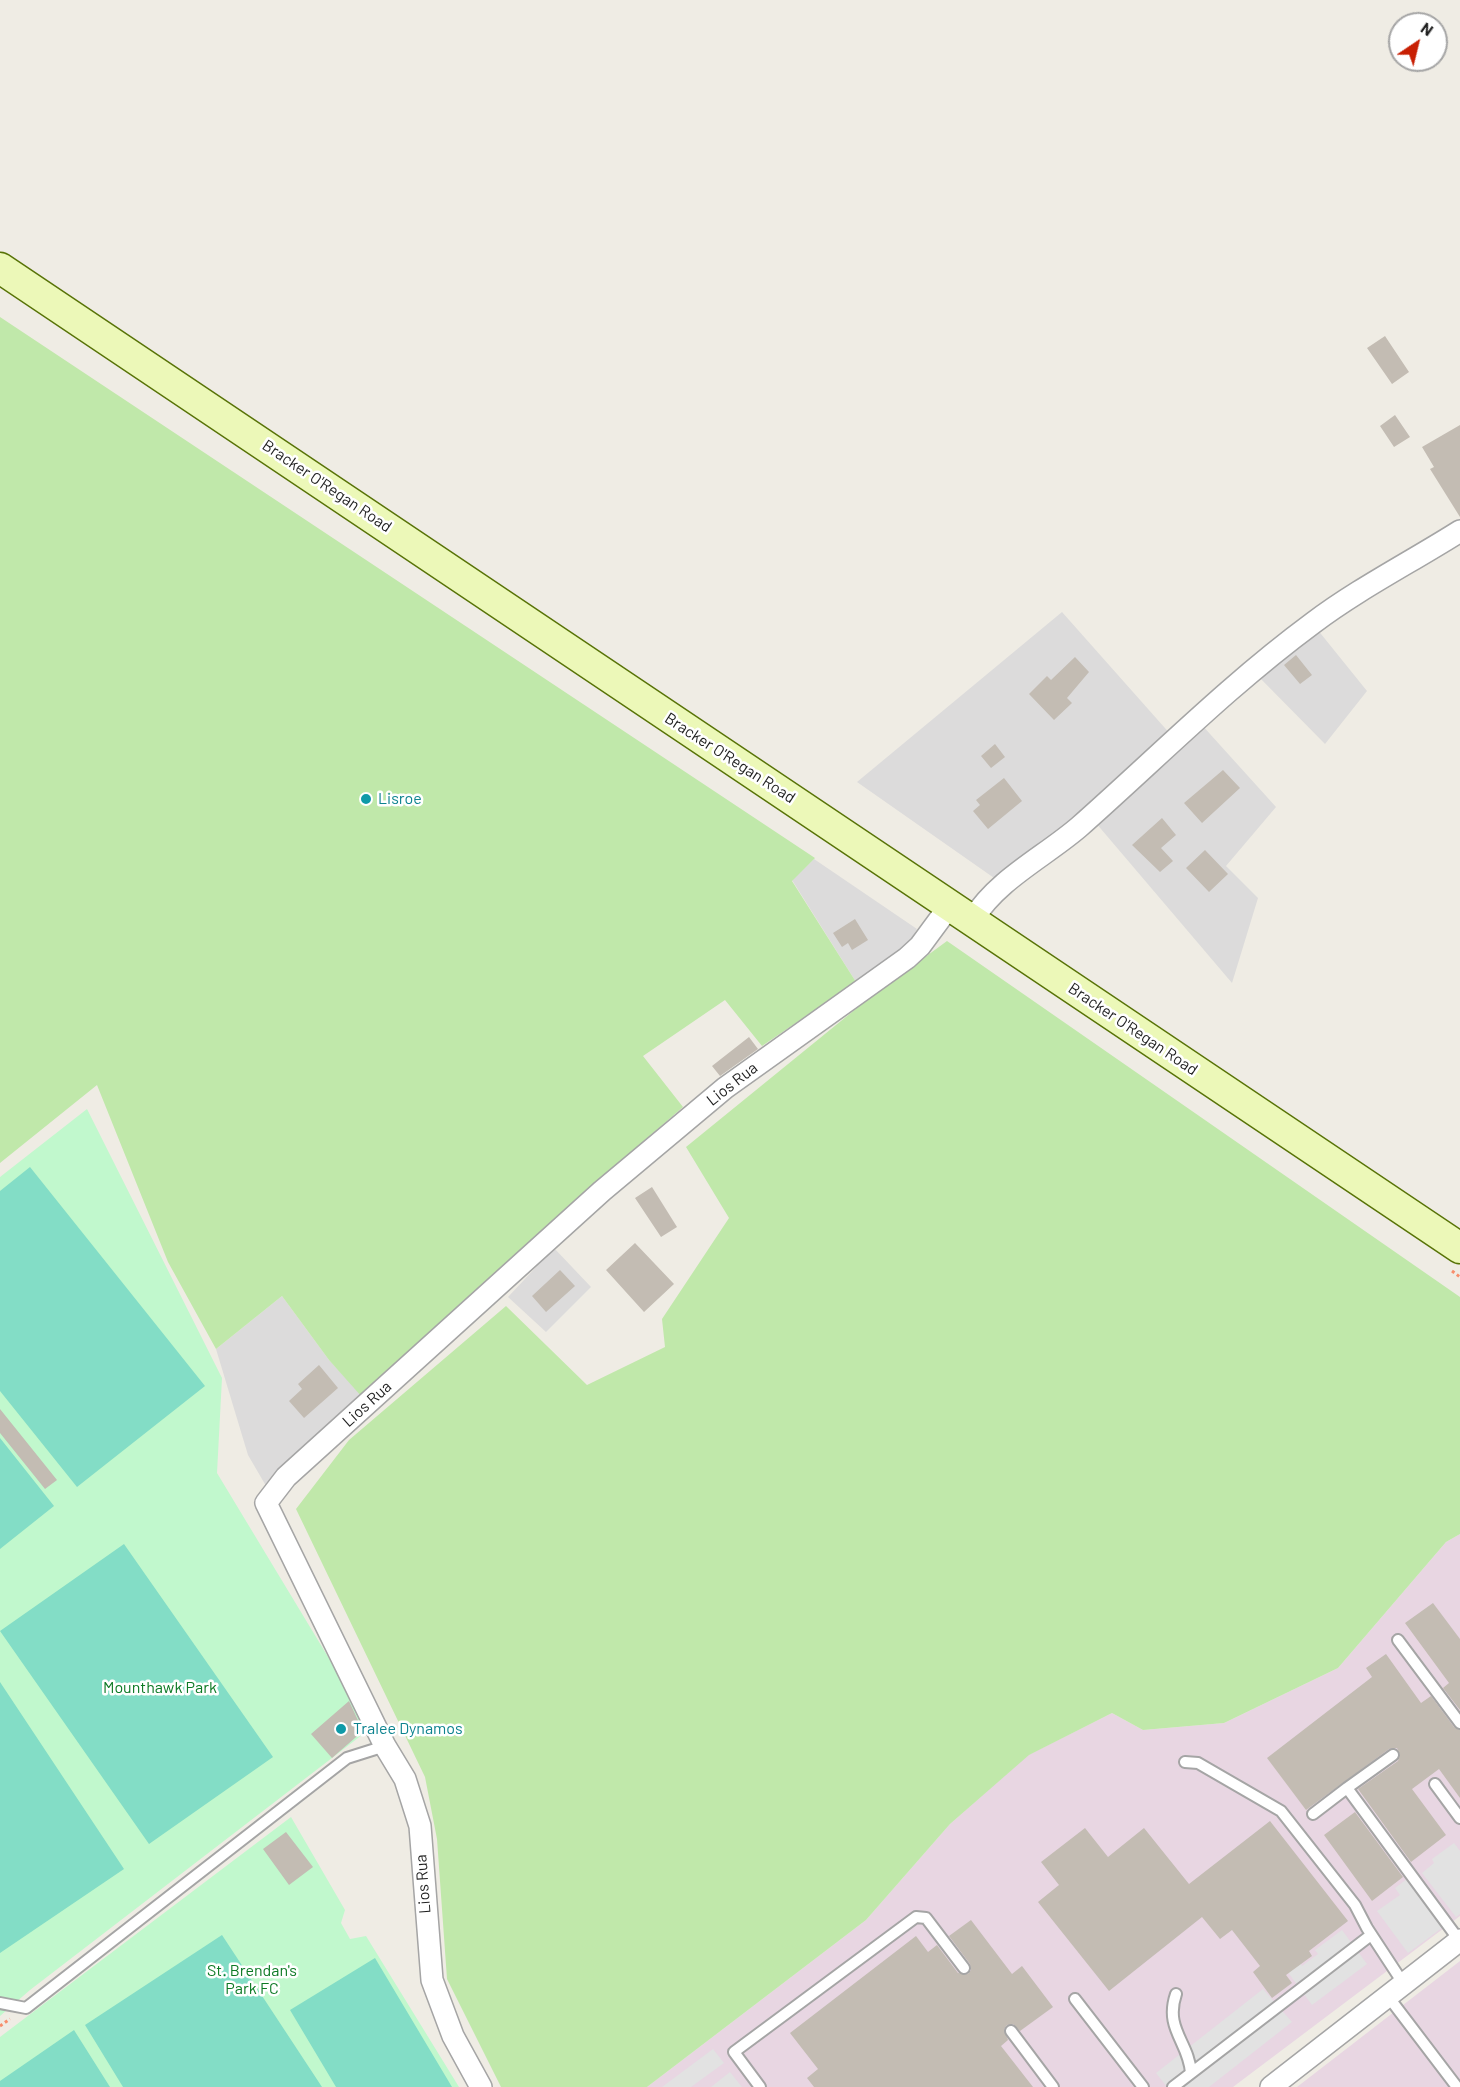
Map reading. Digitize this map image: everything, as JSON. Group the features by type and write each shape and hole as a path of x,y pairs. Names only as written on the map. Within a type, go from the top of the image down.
{"main road":[{"name":"Bracker O'Regan Road","path":"0,268 657,711 962,911 1460,1248"}],"street":[{"path":"962,911 981,906 1005,884 1075,830 1230,688 1315,621 1460,531"},
{"name":"Lios Rua","path":"481,2087 453,2036 432,1980 420,1826 405,1779 385,1746 266,1503 286,1477 602,1191 725,1088 907,958 962,911"},
{"path":"1271,2087 1460,1940"}],"lane":[{"path":"1398,1640 1460,1723"},
{"path":"0,2003 26,2008 347,1758 385,1746"},
{"path":"1313,1814 1393,1755"},
{"path":"1185,1762 1198,1763 1281,1811 1355,1905 1395,1989 1457,2087"},
{"path":"1435,1784 1460,1818"},
{"path":"1347,1788 1460,1940"},
{"path":"760,2087 734,2052 916,1917 926,1918 964,1968"},
{"path":"1173,2087 1371,1935"},
{"path":"1176,1994 1172,2019 1191,2062 1191,2073"},
{"path":"1075,1999 1143,2087"},
{"path":"1011,2031 1053,2087"}],"shaded area":[{"path":"1062,612 1180,745 1201,724 1276,807 1226,866 1258,898 1232,983 1084,809 997,880 857,782"},
{"path":"1317,629 1367,691 1325,744 1256,674"},
{"path":"814,859 917,929 908,945 856,982 792,880"},
{"path":"554,1248 591,1287 546,1332 508,1297"},
{"path":"282,1296 329,1360 365,1398 269,1491 248,1455 216,1349"},
{"path":"1460,1534 1460,1916 1233,2087 647,2087 866,1920 950,1824 1028,1755 1112,1713 1143,1730 1224,1723 1338,1668 1446,1542"},
{"path":"1454,1843 1460,1851 1460,1914 1456,1917 1422,1873 1434,1863 1432,1859"},
{"path":"1407,1879 1442,1928 1408,1953 1377,1911 1400,1895 1395,1888"},
{"path":"1342,1930 1367,1964 1312,2005 1287,1971 1299,1962 1302,1966 1318,1954 1315,1950"},
{"path":"1460,1961 1460,2087 1297,2087"},
{"path":"1263,1989 1292,2022 1209,2087 1167,2087 1156,2073"},
{"path":"713,2049 724,2063 691,2087 662,2087"},
{"path":"730,2072 742,2087 711,2087"}],"green space":[{"path":"0,317 815,858 792,881 856,982 762,1046 725,1000 643,1056 683,1107 606,1174 362,1397 329,1360 282,1296 216,1349 168,1262 97,1085 0,1163"},
{"path":"947,941 1460,1297 1460,1534 1446,1542 1338,1668 1224,1723 1143,1730 1112,1713 1029,1755 950,1824 866,1920 647,2087 501,2087 447,1979 437,1839 425,1777 296,1509 349,1440 506,1306 587,1385 665,1347 662,1319 729,1218 686,1147 868,999"},
{"name":"Mounthawk Park","path":"87,1109 222,1378 217,1473 371,1728 30,1990 0,2016 0,1177"},
{"path":"30,1167 205,1386 77,1487 0,1391 0,1191"},
{"path":"0,1438 54,1506 0,1549"},
{"path":"124,1544 273,1757 149,1844 0,1631"},
{"path":"0,1682 124,1869 0,1953"},
{"name":"St. Brendan's Park FC","path":"291,1817 345,1910 341,1923 350,1939 366,1936 459,2087 0,2087 0,2037"},
{"path":"222,1935 322,2087 123,2087 85,2025"},
{"path":"375,1958 452,2087 336,2087 290,2010"},
{"path":"74,2030 110,2087 0,2087 0,2081"}],"building":[{"path":"1385,336 1409,372 1392,384 1367,348"},
{"path":"1395,415 1410,437 1394,447 1380,426"},
{"path":"1460,425 1460,517 1430,469 1434,467 1422,447"},
{"path":"1296,655 1312,675 1300,684 1284,665"},
{"path":"1075,657 1089,672 1067,698 1072,703 1054,720 1029,694 1047,676 1051,680"},
{"path":"995,744 1005,757 991,768 981,756"},
{"path":"1223,770 1240,788 1202,823 1184,803"},
{"path":"1004,778 1022,801 988,829 973,811 980,805 976,800"},
{"path":"1162,818 1176,835 1161,848 1173,861 1160,872 1132,845"},
{"path":"1205,850 1228,874 1209,892 1186,868"},
{"path":"855,919 868,940 852,950 848,943 842,947 833,933"},
{"path":"749,1037 758,1049 720,1076 712,1066"},
{"path":"652,1187 677,1227 661,1237 635,1198"},
{"path":"635,1243 674,1284 644,1312 606,1270"},
{"path":"560,1270 575,1286 546,1312 532,1296"},
{"path":"319,1365 338,1388 304,1418 289,1401 302,1389 298,1384"},
{"path":"0,1409 57,1480 45,1489 0,1433"},
{"path":"1433,1603 1460,1639 1460,1710 1443,1688 1449,1683 1405,1623"},
{"path":"1386,1654 1421,1703 1431,1696 1454,1727 1460,1730 1460,1798 1439,1769 1412,1789 1446,1835 1411,1862 1358,1789 1398,1761 1400,1755 1397,1748 1389,1749 1306,1810 1267,1758 1372,1677 1366,1668"},
{"name":"Tralee Dynamos","path":"349,1701 363,1731 332,1758 311,1734"},
{"path":"1355,1812 1403,1877 1372,1901 1324,1835"},
{"path":"1270,1821 1348,1921 1309,1951 1312,1956 1286,1975 1292,1983 1272,1998 1253,1972 1260,1966 1232,1930 1220,1939 1202,1917 1109,1991 1038,1902 1059,1885 1041,1862 1085,1828 1108,1857 1144,1828 1189,1884"},
{"path":"286,1832 313,1867 289,1885 263,1849"},
{"path":"971,1920 1012,1974 1022,1966 1053,2007 1020,2031 1013,2024 1007,2025 1004,2029 1008,2040 1001,2046 1033,2087 814,2087 807,2078 818,2069 790,2033 916,1936 928,1952 937,1945 958,1973 968,1974 971,1970 970,1964 949,1936"}],"place":[{"name":"Lisroe","path":"366,799"},
{"name":"Tralee Dynamos","path":"341,1729"}]}
